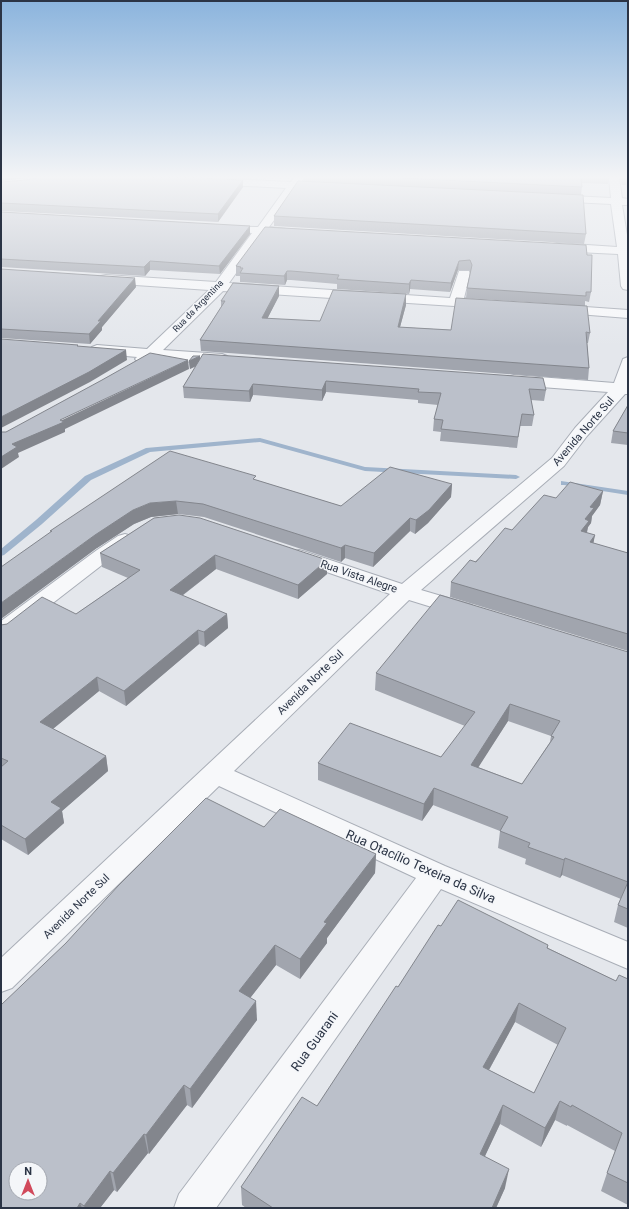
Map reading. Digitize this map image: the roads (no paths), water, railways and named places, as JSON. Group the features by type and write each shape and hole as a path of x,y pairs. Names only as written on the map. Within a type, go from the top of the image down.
{"street":[{"name":"Rua da Argentina","path":"130,366 151,354 220,286 259,234"},
{"path":"623,234 626,250 628,286"},
{"path":"546,246 626,250"},
{"path":"456,302 464,274"},
{"path":"90,278 495,305"},
{"path":"542,308 628,314"},
{"path":"80,349 238,361"},
{"path":"497,379 624,389 628,362"},
{"name":"Avenida Norte Sul","path":"1,978 405,592 558,462 581,432 624,389"},
{"path":"1,632 104,554 141,530"},
{"name":"Rua Vista Alegre","path":"279,549 405,592 479,615"},
{"name":"Rua Otacílio Texeira da Silva","path":"215,773 435,874 628,956"},
{"name":"Rua Guarani","path":"193,1208 435,874"}],"waterway":[{"path":"1,553 39,522 88,478 149,450 260,440 365,469 516,477"},
{"path":"564,483 628,493"}]}
